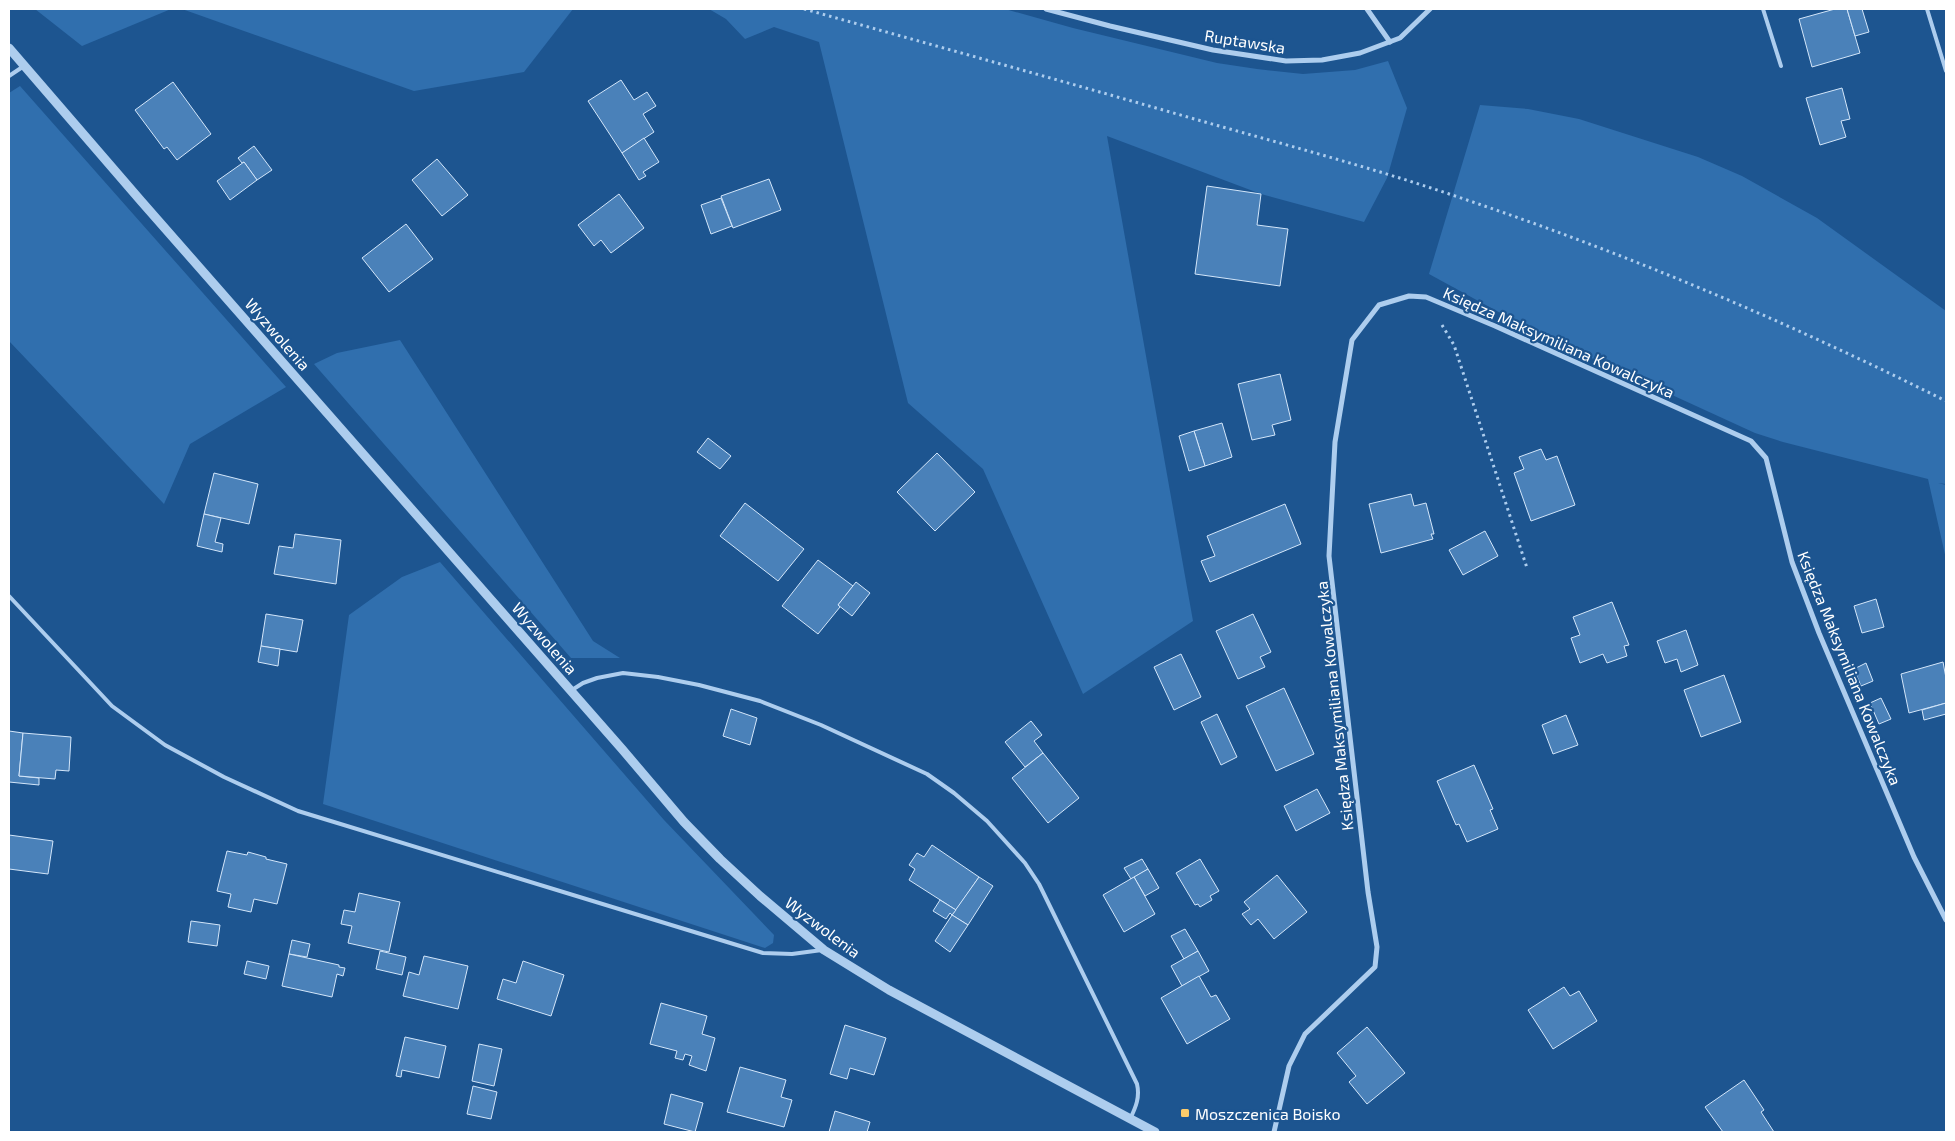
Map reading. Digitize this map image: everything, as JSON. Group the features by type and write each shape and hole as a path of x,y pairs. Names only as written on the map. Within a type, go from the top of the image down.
{"street":[{"name":"Ruptawska","path":"1046,9 1213,50 1286,60 1322,60 1360,53 1390,42 1408,32 1430,9"},
{"path":"1367,9 1390,42"},
{"name":"Wyzwolenia","path":"9,48 684,822 720,859 760,896 824,950 889,990 1155,1132"},
{"name":"Księdza Maksymiliana Kowalczyka","path":"1274,1132 1289,1066 1305,1034 1375,967 1377,947 1368,892 1329,556 1335,442 1352,340 1379,305 1409,296 1426,297 1751,441 1766,458 1792,562 1819,633 1914,857 1946,920"}],"lane":[{"path":"1763,9 1781,66"},
{"path":"1927,9 1946,71"},
{"path":"9,76 24,66"},
{"path":"9,596 112,706 136,725 165,745 215,772 298,811 763,953 792,954 824,950"},
{"path":"571,691 583,683 612,673 623,673 658,677 734,693 821,724 927,774 954,793 987,821 1025,863 1039,884 1137,1084 1139,1092 1137,1104 1130,1119"}],"path":[{"path":"804,9 1292,147 1463,198 1683,280 1822,341 1946,401"},
{"path":"1426,297 1454,344 1527,568"}],"shaded area":[{"path":"35,9 171,9 82,46"},
{"path":"182,9 573,9 524,72 414,91"},
{"path":"709,9 1005,9 1073,28 1217,63 1257,69 1303,74 1355,70 1388,61 1407,108 1387,178 1364,222 1261,194 1107,136 1193,621 1083,694 983,469 908,403 819,42 774,27 745,39 726,19"},
{"path":"20,86 286,387 190,444 164,504 9,341 9,93"},
{"path":"1480,105 1528,109 1579,119 1698,157 1742,176 1817,218 1946,311 1946,484 1938,483 1946,485 1946,559 1928,479 1783,442 1755,433 1539,334 1429,274"},
{"path":"400,340 593,641 620,658 571,658 314,364 337,353"},
{"path":"440,562 664,820 774,935 773,943 765,948 323,804 349,615 402,577"}],"building":[{"path":"1835,9 1847,9 1860,53 1812,67 1799,19"},
{"path":"1847,9 1862,9 1869,32 1855,36"},
{"path":"621,80 634,100 647,92 656,106 643,114 654,132 622,153 588,101"},
{"path":"173,82 211,134 177,160 167,147 164,149 135,110"},
{"path":"1842,88 1850,119 1841,121 1846,137 1820,145 1806,98"},
{"path":"644,138 659,162 643,172 646,176 639,180 622,153"},
{"path":"254,146 272,170 257,180 244,162 242,163 238,158"},
{"path":"437,159 468,195 442,216 412,180"},
{"path":"244,162 257,180 230,200 217,181"},
{"path":"769,179 781,210 733,228 721,196"},
{"path":"1207,186 1261,194 1257,225 1288,229 1280,286 1195,274"},
{"path":"619,194 644,228 611,253 601,240 594,246 578,225"},
{"path":"721,198 732,226 711,234 701,205"},
{"path":"406,224 433,259 389,292 362,258"},
{"path":"1280,374 1291,420 1272,425 1275,435 1252,440 1238,384"},
{"path":"1222,423 1232,457 1205,466 1194,431"},
{"path":"1194,431 1205,466 1189,471 1179,436"},
{"path":"708,438 731,456 720,469 697,452"},
{"path":"1541,449 1546,460 1557,456 1575,505 1531,521 1514,473 1524,469 1519,457"},
{"path":"937,453 975,492 935,531 897,492"},
{"path":"214,473 258,484 249,524 204,514"},
{"path":"1411,494 1414,506 1426,503 1434,534 1431,534 1433,539 1381,553 1369,504"},
{"path":"745,503 804,549 778,581 720,536"},
{"path":"1285,504 1301,544 1210,582 1201,561 1215,556 1207,536"},
{"path":"204,514 221,518 215,542 223,544 222,552 197,546"},
{"path":"1485,531 1498,556 1463,575 1449,550"},
{"path":"295,534 341,540 336,584 274,574 279,546 293,548"},
{"path":"818,560 853,586 838,605 840,607 818,634 782,606"},
{"path":"856,582 870,593 852,616 838,605"},
{"path":"1876,599 1884,627 1862,633 1854,606"},
{"path":"1612,602 1629,645 1624,646 1627,656 1607,663 1603,654 1580,663 1571,638 1580,635 1573,617"},
{"path":"266,614 303,620 297,652 261,646"},
{"path":"1253,614 1271,652 1260,657 1265,667 1238,679 1216,631"},
{"path":"1686,630 1698,665 1681,672 1677,659 1665,663 1657,641"},
{"path":"261,646 280,649 278,666 258,662"},
{"path":"1181,654 1201,697 1174,710 1154,667"},
{"path":"1943,662 1946,678 1946,703 1909,713 1901,674"},
{"path":"1866,663 1873,681 1861,686 1854,669"},
{"path":"1724,675 1741,722 1701,737 1684,690"},
{"path":"1284,688 1314,754 1276,771 1246,706"},
{"path":"1881,698 1891,719 1879,724 1870,703"},
{"path":"1946,703 1946,714 1924,720 1922,710"},
{"path":"731,709 757,718 750,745 723,736"},
{"path":"1217,714 1237,757 1221,765 1201,722"},
{"path":"1566,715 1578,745 1553,754 1542,725"},
{"path":"1031,721 1042,735 1034,741 1043,753 1025,767 1005,742"},
{"path":"9,731 23,733 19,776 39,778 39,785 9,782"},
{"path":"23,733 71,737 69,771 56,770 55,779 19,776"},
{"path":"1043,753 1079,798 1048,823 1012,778"},
{"path":"1474,765 1493,809 1490,810 1498,829 1467,842 1459,824 1456,825 1437,781"},
{"path":"1317,789 1330,813 1296,831 1284,806"},
{"path":"9,835 53,841 48,874 9,869"},
{"path":"932,845 979,877 956,910 909,880 915,869 909,865 917,853 924,857"},
{"path":"227,851 247,855 248,852 287,864 277,904 254,899 251,912 228,907 231,894 217,891"},
{"path":"1142,859 1148,869 1131,879 1124,868"},
{"path":"1200,859 1219,891 1210,896 1212,900 1200,907 1198,904 1195,905 1176,873"},
{"path":"1148,869 1159,888 1145,896 1134,877"},
{"path":"1277,875 1307,912 1274,939 1258,919 1251,925 1242,914 1250,909 1244,902"},
{"path":"979,877 993,886 968,925 952,915"},
{"path":"1134,877 1155,914 1124,932 1103,895"},
{"path":"359,893 400,902 389,952 348,943 352,926 341,924 344,910 355,912"},
{"path":"940,900 956,910 952,915 950,913 946,919 933,911"},
{"path":"952,915 968,925 950,952 935,941"},
{"path":"191,921 220,925 217,946 188,942"},
{"path":"1185,929 1198,951 1184,959 1171,936"},
{"path":"292,940 310,944 307,957 289,954"},
{"path":"380,951 406,957 402,975 376,969"},
{"path":"1198,951 1209,971 1182,986 1171,966"},
{"path":"289,954 345,968 343,976 337,974 332,997 282,986"},
{"path":"424,956 468,966 458,1009 403,996 409,972 419,975"},
{"path":"247,961 269,966 266,979 244,974"},
{"path":"523,961 564,975 551,1016 497,999 503,979 516,983"},
{"path":"1199,976 1211,997 1216,995 1230,1019 1187,1044 1161,998"},
{"path":"1564,987 1570,996 1579,991 1597,1021 1553,1049 1528,1010"},
{"path":"661,1003 707,1016 702,1034 715,1038 706,1071 689,1065 692,1056 685,1054 683,1060 675,1058 677,1051 650,1044"},
{"path":"845,1025 886,1038 874,1075 850,1068 847,1079 830,1074"},
{"path":"1367,1027 1405,1073 1367,1104 1349,1082 1356,1076 1337,1053"},
{"path":"405,1037 446,1046 439,1078 402,1070 401,1077 396,1076"},
{"path":"479,1044 502,1049 494,1086 472,1081"},
{"path":"740,1067 786,1080 781,1097 792,1100 784,1127 727,1112"},
{"path":"1744,1080 1764,1110 1761,1112 1774,1132 1723,1132 1705,1107"},
{"path":"473,1086 497,1092 491,1119 467,1114"},
{"path":"671,1094 703,1103 695,1132 664,1124"},
{"path":"835,1111 870,1122 867,1132 829,1132"}],"place":[{"name":"Moszczenica Boisko","path":"1185,1113"}]}
